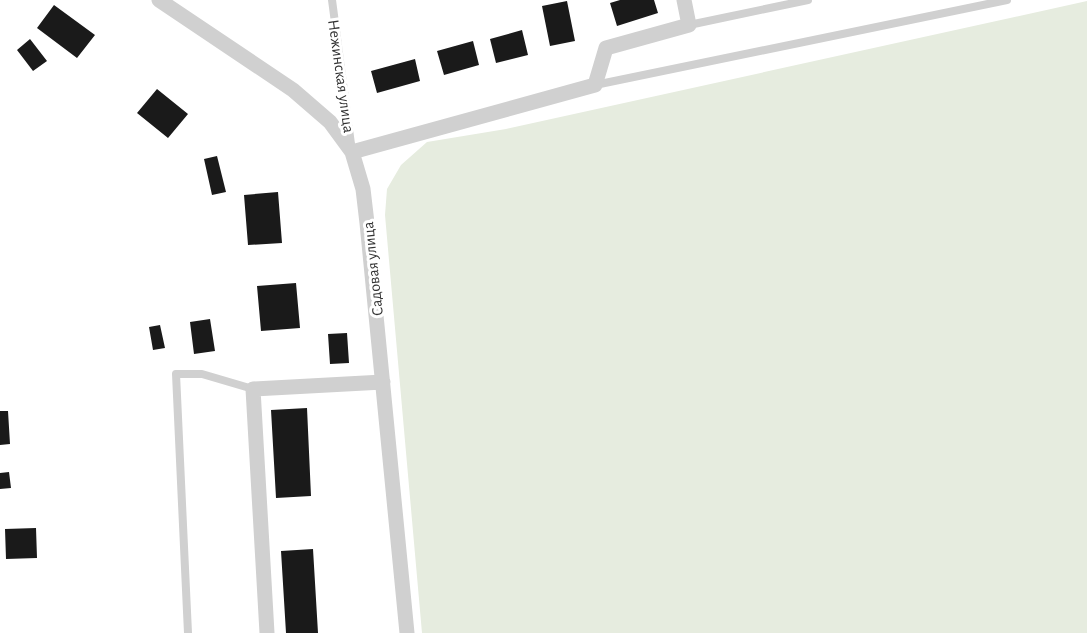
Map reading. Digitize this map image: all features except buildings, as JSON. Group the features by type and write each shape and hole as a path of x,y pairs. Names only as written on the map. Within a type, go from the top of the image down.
{"street":[{"name":"Садовая улица","path":"159,0 293,90 330,122 352,152 363,189 368,223 407,633"},
{"path":"352,152 595,85 606,48 689,25 684,0"},
{"path":"267,633 253,389 383,382"}],"lane":[{"name":"Нежинская улица","path":"332,0 352,152"},
{"path":"689,25 808,0"},
{"path":"595,85 1007,0"},
{"path":"188,633 177,374 202,374 253,389"}],"shaded area":[{"path":"1087,1 1087,633 422,633 385,215 387,189 401,165 427,142 506,129"}]}
